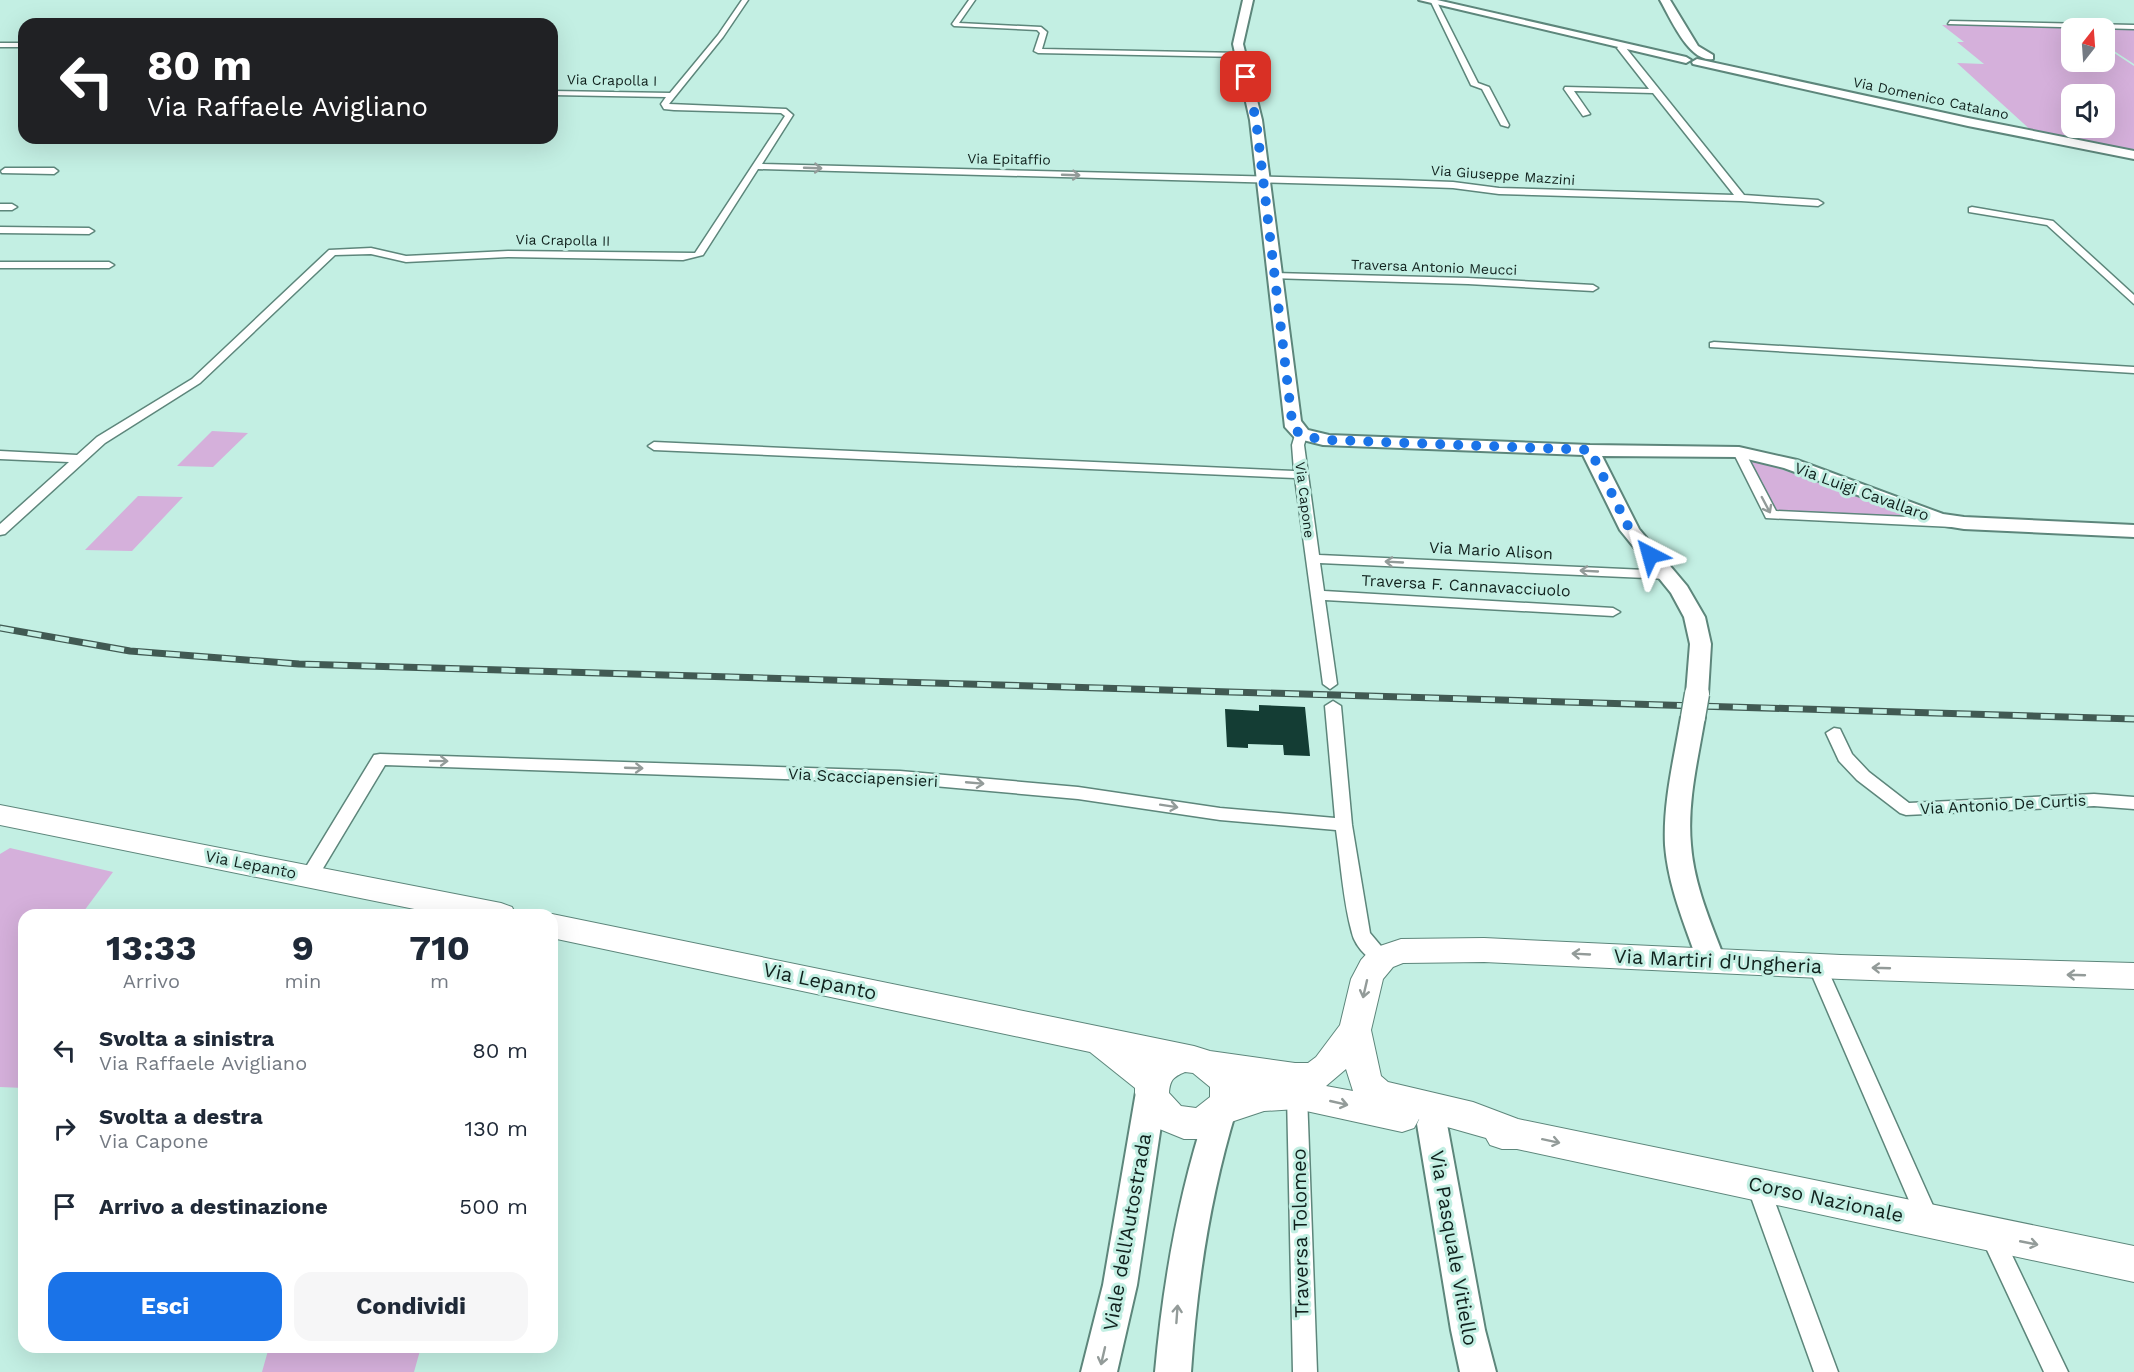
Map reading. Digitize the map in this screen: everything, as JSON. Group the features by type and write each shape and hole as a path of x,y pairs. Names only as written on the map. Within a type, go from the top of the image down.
{"main road":[{"name":"Via Lepanto","path":"0,815 472,909"},
{"name":"Via Lepanto","path":"558,927 1197,1062"},
{"name":"Via Martiri d'Ungheria","path":"1382,958 1401,951 1484,950 1817,966 2134,976"},
{"path":"1197,1062 1219,1072 1225,1081 1226,1102 1221,1111 1203,1122 1180,1122 1160,1110 1151,1087 1162,1066 1197,1062 1278,1076 1307,1078 1316,1075 1329,1065 1355,1029 1367,979 1382,958"},
{"name":"Corso Nazionale","path":"1355,1029 1363,1075 1366,1083 1378,1094 1473,1117 1517,1134 1991,1236 2134,1264"},
{"name":"Via Lepanto","path":"1087,1037 1118,1054 1151,1087"},
{"name":"Corso Nazionale","path":"1221,1111 1264,1096 1297,1094 1473,1133 1517,1134"}],"street":[{"path":"672,95 721,36 745,0"},
{"path":"972,0 956,25 1038,28 1044,32 1038,51 1240,55"},
{"name":"Via Capone","path":"1248,0 1238,40 1252,98 1293,426 1301,435 1298,445 1301,475 1329,684"},
{"path":"1665,0 1689,56"},
{"path":"1429,1 1475,85 1485,87 1505,125"},
{"name":"Via Domenico Catalano","path":"1429,1 1662,54 1709,59 1722,67"},
{"path":"1950,23 2134,27"},
{"path":"0,45 18,45"},
{"path":"1622,45 1621,48 1741,198"},
{"name":"Via Domenico Catalano","path":"1689,56 1722,67 1968,122 2134,155"},
{"path":"1586,114 1568,89 1655,91"},
{"name":"Via Crapolla I","path":"558,93 672,95"},
{"name":"Via Crapolla II","path":"0,531 101,440 196,381 332,252 370,251 406,259 508,254 691,256 702,251 788,112 667,107 665,104 672,95"},
{"path":"2,173 19,162"},
{"name":"Via Epitaffio","path":"755,166 1263,180"},
{"path":"2,173 54,171"},
{"name":"Via Giuseppe Mazzini","path":"1263,180 1448,184 1499,190 1741,198 1818,203"},
{"path":"0,207 12,207"},
{"path":"1972,210 2050,223 2134,301"},
{"path":"0,230 89,231"},
{"path":"0,265 110,265"},
{"name":"Traversa Antonio Meucci","path":"1274,276 1468,281 1593,288"},
{"path":"1714,345 2134,370"},
{"name":"Via Luigi Cavallaro","path":"1301,435 1329,440 1590,450 1740,452 1790,464 1926,516 1964,523 2134,531"},
{"path":"654,446 1301,475"},
{"path":"1590,450 1628,526 1638,542 1668,575 1689,604 1699,627 1702,651 1678,815 1678,847 1688,892 1711,960"},
{"path":"1740,452 1771,515 1964,523"},
{"path":"0,455 78,459"},
{"name":"Via Mario Alison","path":"1312,559 1668,575"},
{"name":"Traversa F. Cannavacciuolo","path":"1317,595 1613,612"},
{"path":"1333,706 1344,825 1361,935 1382,958"},
{"name":"Via Antonio De Curtis","path":"1834,733 1845,757 1863,776 1906,809 2094,800 2134,803"},
{"name":"Via Scacciapensieri","path":"310,875 380,759 900,777 1078,793 1220,814 1344,825"},
{"path":"1817,966 1929,1221"},
{"name":"Viale dell'Autostrada","path":"1100,1372 1120,1285 1151,1087"},
{"name":"Traversa Tolomeo","path":"1297,1094 1301,1306 1305,1372"},
{"path":"1173,1372 1178,1305 1188,1245 1202,1172 1221,1111"},
{"name":"Via Pasquale Vitiello","path":"1432,1124 1468,1330 1478,1372"},
{"path":"1758,1186 1826,1372"},
{"path":"1991,1236 2056,1372"}],"shaded area":[{"path":"1942,25 2061,27 2061,72 2115,72 2115,54 2134,66 2134,152 2034,133 1957,63 1984,64 1957,42 1964,42"},
{"path":"2115,28 2134,29 2134,64 2115,52"},
{"path":"212,431 248,433 213,467 177,466"},
{"path":"1748,459 1770,465 1912,517 1774,511"},
{"path":"138,496 183,497 132,551 85,550"},
{"path":"10,848 113,872 85,909 18,909 18,1088 0,1087 0,854"},
{"path":"267,1353 419,1353 414,1372 262,1372"}],"building":[{"path":"1259,705 1305,707 1310,756 1284,755 1283,745 1248,744 1248,748 1227,747 1225,709 1259,711"}],"railway":[{"path":"0,628 130,651 299,664 2134,719"}],"route":[{"path":"1246,77 1256,120 1292,421 1296,431 1308,437 1329,440 1590,450 1628,526 1650,555"}]}
